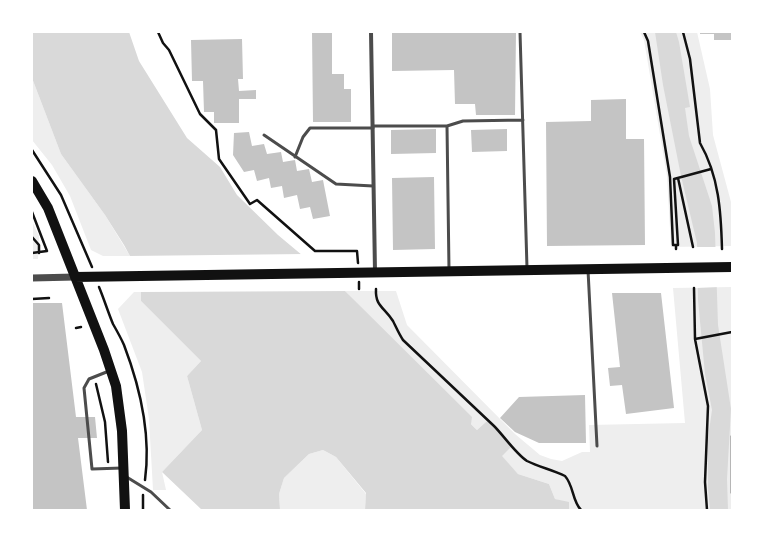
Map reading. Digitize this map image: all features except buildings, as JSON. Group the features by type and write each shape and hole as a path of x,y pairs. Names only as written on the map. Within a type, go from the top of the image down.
{"main road":[{"path":"32,181 48,208 111,370 119,404 125,510"},
{"path":"75,277 732,267"}],"street":[{"path":"371,32 375,273"},
{"path":"32,278 75,277"}],"lane":[{"path":"520,32 521,92 524,120 527,271"},
{"path":"294,157 302,137 310,128 447,126 463,121 524,120"},
{"path":"447,126 449,272"},
{"path":"264,135 294,157 336,184 374,186"},
{"path":"588,270 597,446"},
{"path":"111,370 88,379 84,388 92,469 124,472 151,492 170,510"}],"path":[{"path":"158,32 163,43 169,50 200,114 216,130 219,159 250,204 257,200 315,251 357,251"},
{"path":"644,32 648,41 670,177 672,240 673,245 676,245"},
{"path":"683,32 690,59 700,144 712,169 717,184 720,205 722,248"},
{"path":"32,150 61,194 86,251"},
{"path":"676,249 676,245 678,245 674,179 712,169"},
{"path":"678,178 693,247"},
{"path":"32,212 47,247 47,251 32,253"},
{"path":"32,237 39,245 39,253"},
{"path":"72,239 79,238"},
{"path":"376,288 377,303 393,322 396,330 403,340 508,439 516,452 527,461 565,476 569,480 577,506 581,510"},
{"path":"694,288 695,339 708,406 705,482 707,510"},
{"path":"32,299 49,298"},
{"path":"109,314 126,349 140,398 145,433 147,467 145,480"},
{"path":"76,328 81,327"},
{"path":"695,339 732,332"},
{"path":"96,384 105,422 108,462"},
{"path":"732,436 732,493"},
{"path":"143,495 143,510"}],"shaded area":[{"path":"32,32 129,32 139,61 187,138 220,167 237,195 278,235 345,291 472,417 471,424 477,430 487,421 512,446 502,456 518,474 549,484 555,499 569,502 569,510 365,510 366,493 336,457 323,450 309,454 284,478 279,494 280,510 202,510 162,472 202,430 187,376 201,361 141,301 141,292 130,256 105,215 61,154 32,78"},
{"path":"640,32 697,32 710,89 713,135 731,202 732,246 671,247 667,176 644,40"},
{"path":"655,32 676,32 690,107 685,108 689,136 712,206 715,233 718,325 731,409 727,479 728,510 710,510 708,488 708,438 712,410 705,374 698,300 697,243 681,176 663,85"},
{"path":"32,78 61,154 105,215 130,256 103,256 91,250 70,196 52,165 32,140"},
{"path":"32,221 39,236 38,259 32,259"},
{"path":"732,287 732,510 569,510 569,503 555,499 549,484 518,474 501,456 512,446 487,421 477,430 345,291 396,291 407,325 515,434 540,455 562,461 582,452 590,452 589,425 685,423 673,288"},
{"path":"134,292 141,292 141,301 201,361 187,376 202,430 162,472 166,490 153,490 149,419 142,372 118,309"},
{"path":"323,450 336,457 366,494 365,510 280,510 279,494 284,478 309,454"}],"pier":[{"path":"695,247 718,247 719,287 696,288"},
{"path":"304,254 348,291 139,292 128,256"}]}
